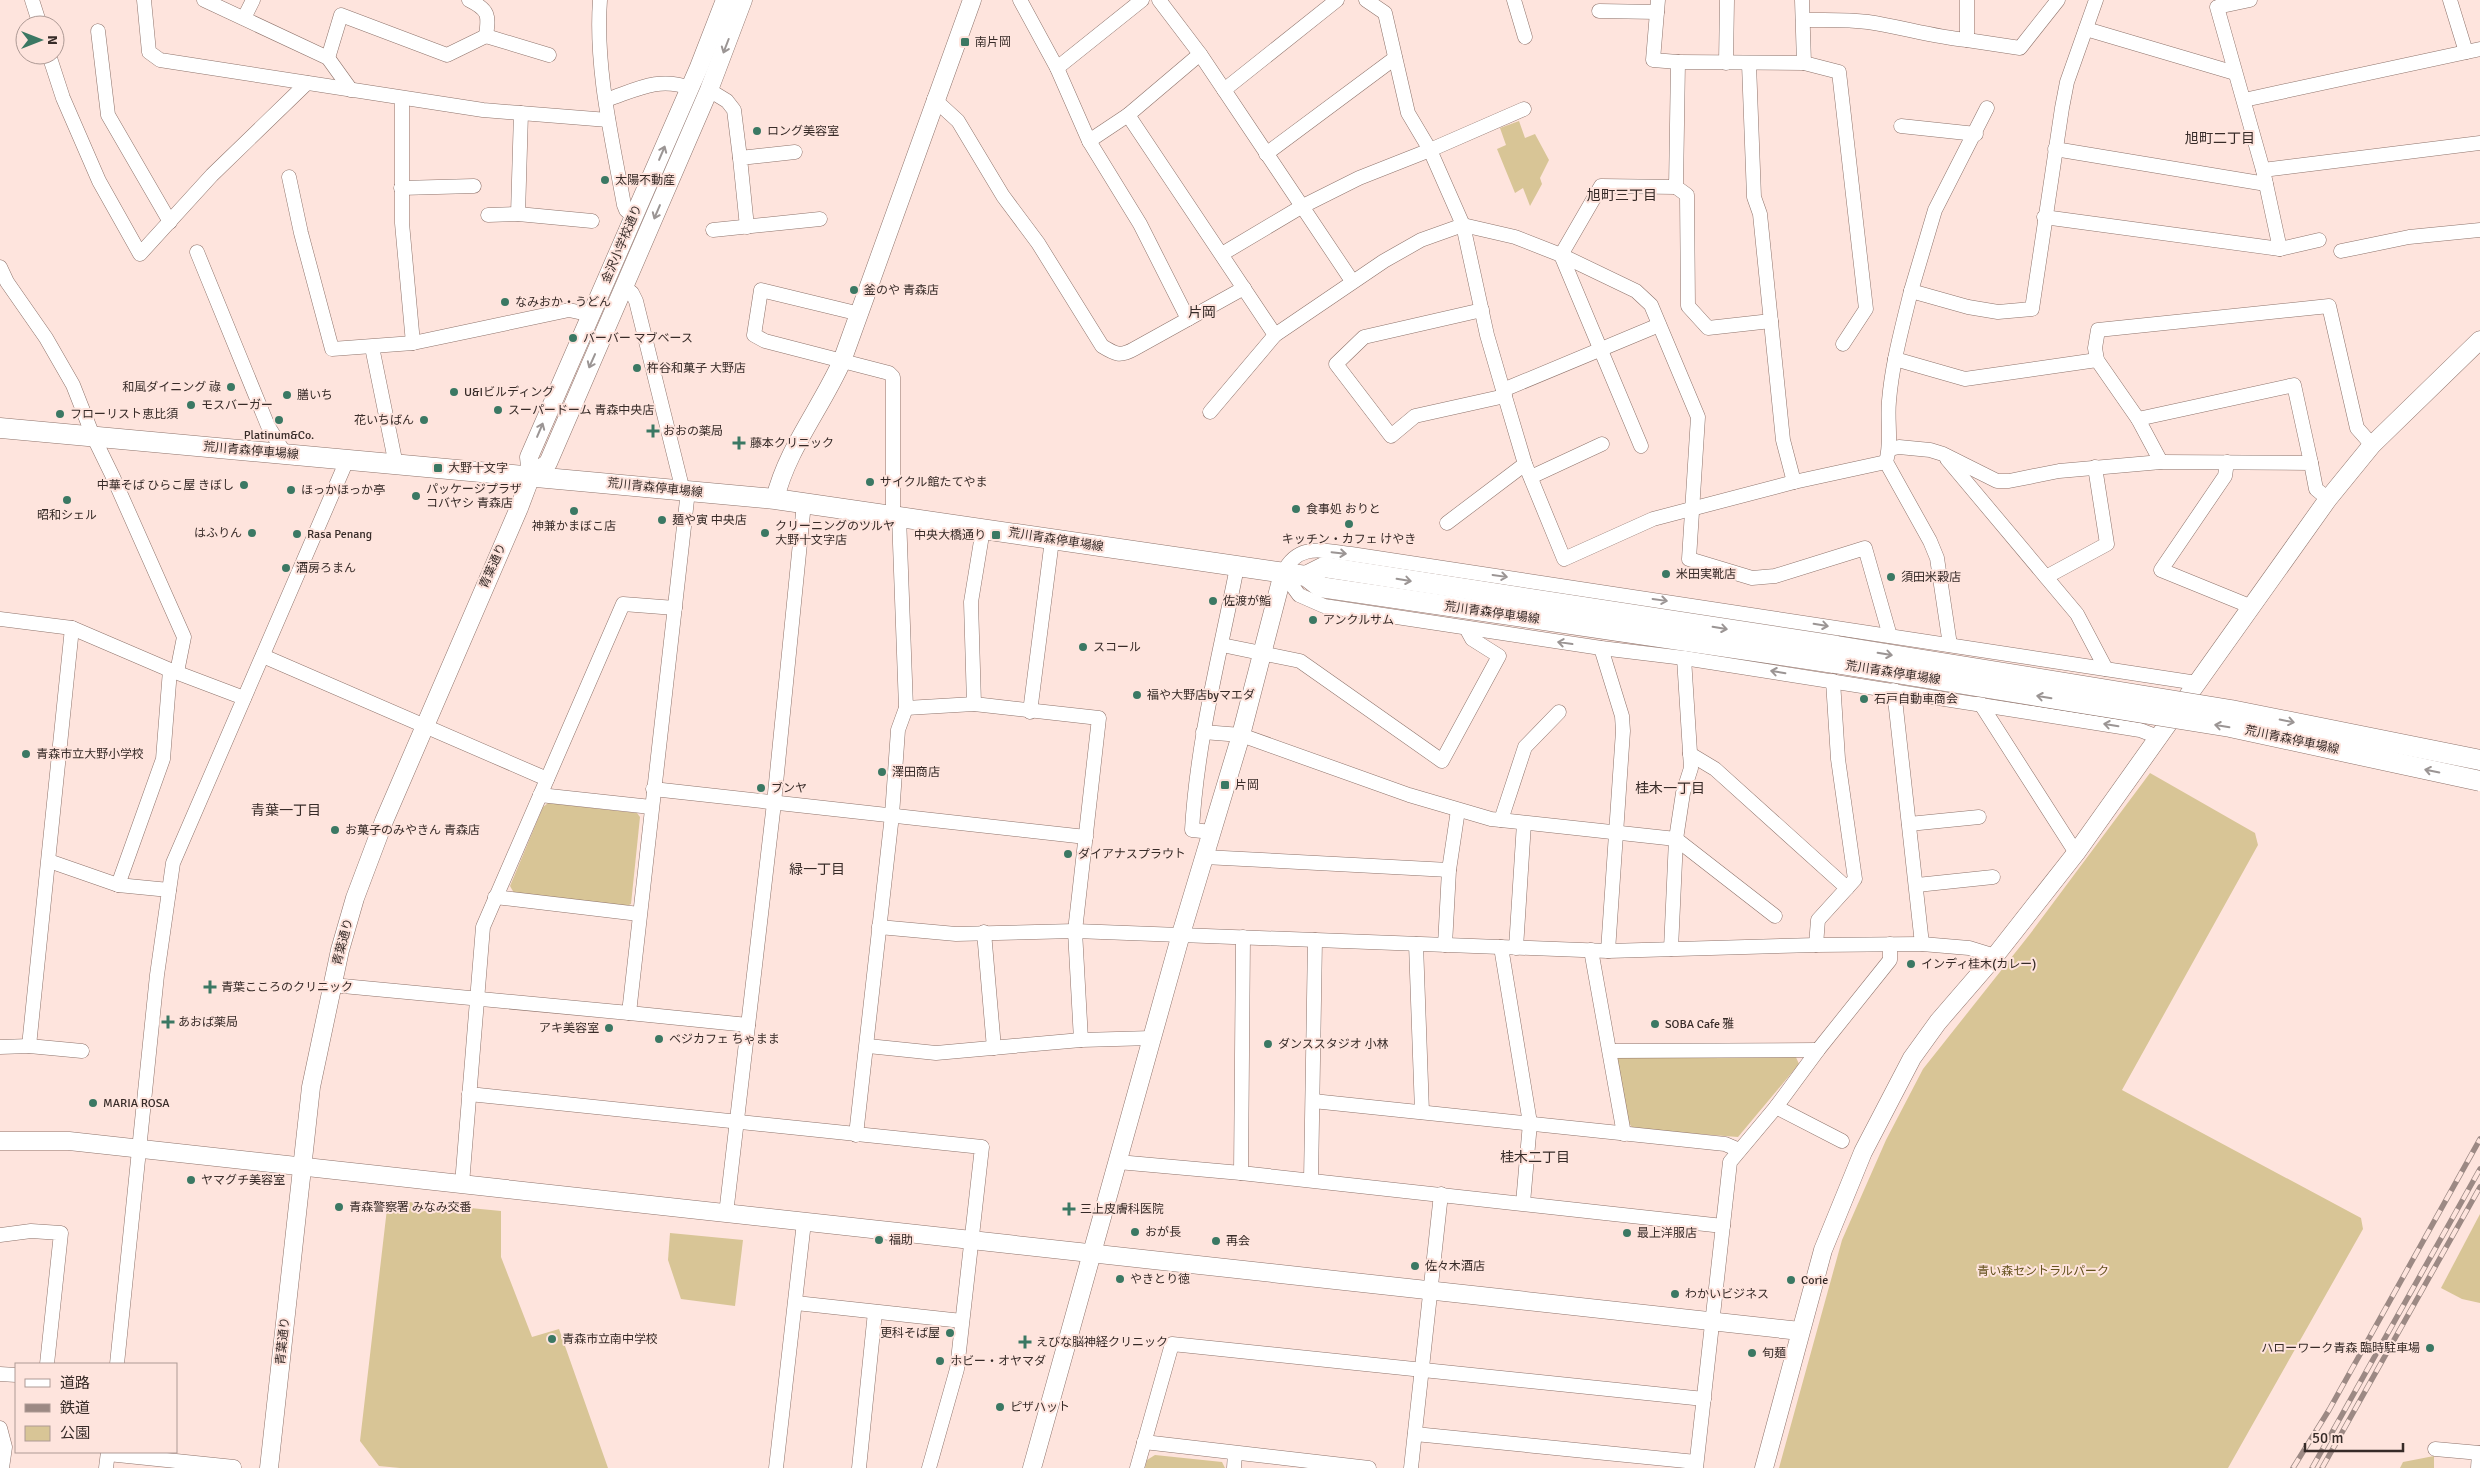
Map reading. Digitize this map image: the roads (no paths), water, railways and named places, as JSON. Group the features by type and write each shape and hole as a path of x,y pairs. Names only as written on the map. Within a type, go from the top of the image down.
{"main road":[{"name":"荒川青森停車場線","path":"0,428 775,499 896,516 1306,576 1320,587 1834,663 2230,727 2480,781"},
{"name":"荒川青森停車場線","path":"1834,663 2231,710 2480,760"}],"street":[{"path":"32,0 37,15"},
{"path":"144,0 149,52 160,60 402,99 483,110 608,120"},
{"path":"204,0 328,58 351,90"},
{"path":"244,18 253,0"},
{"path":"469,0 482,6 487,13 486,36"},
{"path":"600,0 599,38 608,120 624,205 626,210 634,217"},
{"name":"金沢小学校通り","path":"531,476 529,456 690,88 725,0"},
{"name":"金沢小学校通り","path":"531,476 548,463 709,90 743,0"},
{"path":"775,499 781,476 795,446 824,401 842,361 934,99 972,0"},
{"path":"1020,0 1057,68 1089,141 1140,224 1188,319"},
{"path":"1057,68 1142,0"},
{"path":"1159,0 1200,54 1352,281"},
{"path":"1224,90 1337,0"},
{"path":"1366,0 1385,13 1408,113 1430,150 1463,224 1482,310 1504,393 1528,471 1564,559 1653,520 1888,455 1920,449 1943,454 1996,481 2009,481 2095,467 2161,462 2311,463"},
{"path":"1514,0 1525,37"},
{"path":"1726,63 1727,0"},
{"path":"1802,0 1804,63"},
{"path":"1967,0 1967,40"},
{"path":"1803,20 1865,21 1930,36 2020,48 2058,0"},
{"path":"1911,292 1968,307 1998,312 2032,309 2044,217 2067,82 2096,0"},
{"path":"2250,0 2216,4 2244,100 2280,249"},
{"path":"2450,0 2466,52"},
{"path":"1599,11 1657,6 1653,60 1748,64 1804,63 1838,72 1866,309 1843,344"},
{"path":"328,58 341,15 448,55 486,36 549,55"},
{"path":"2086,29 2235,74"},
{"path":"98,31 108,115 170,222"},
{"path":"2244,100 2480,49"},
{"path":"1089,141 1128,115 1200,54"},
{"path":"1266,154 1395,58"},
{"path":"1676,187 1678,62"},
{"path":"1748,64 1754,197 1760,214 1783,440 1794,482"},
{"path":"53,65 63,98 99,182 140,254 212,175 308,83"},
{"path":"606,100 664,82 675,82 690,88"},
{"path":"709,90 727,101 734,110 747,227"},
{"path":"402,99 402,223 414,343"},
{"path":"934,99 958,121 1003,196 1038,243 1102,346 1116,354 1123,355 1244,288"},
{"path":"1950,645 1937,558 1888,455 1888,402 1895,358 1911,292 1935,210 1976,134 1987,108"},
{"path":"1222,254 1301,207 1359,178 1524,110"},
{"path":"518,214 521,113"},
{"path":"1128,115 1275,335"},
{"path":"1901,126 1976,134"},
{"path":"2055,149 2264,177 2480,143"},
{"path":"740,158 795,152"},
{"path":"289,177 301,233 332,350 414,343 569,310 592,315"},
{"path":"401,188 474,186"},
{"path":"1561,255 1601,186 1676,187 1687,195 1688,306 1708,328 1771,321"},
{"path":"488,215 518,214 592,221"},
{"path":"2044,217 2280,249 2319,240"},
{"path":"713,230 820,219"},
{"path":"1210,412 1275,335 1352,281 1421,240 1463,224 1515,237 1561,255 1636,291 1651,305 1698,417 1689,559 1752,578 1775,576 1864,548 1890,636"},
{"path":"2341,251 2409,237 2480,230"},
{"path":"197,252 268,426 285,454"},
{"path":"1561,255 1641,446"},
{"path":"0,267 46,338 73,385 93,436 184,637 174,671 163,759 118,885"},
{"path":"625,287 632,293 636,301 686,491 675,608 629,1013"},
{"path":"856,1135 868,1046 892,815 898,730 906,708 896,516 893,377 889,373 765,341 754,335 761,290 860,314"},
{"path":"2161,462 2138,418 2097,360 2095,348 2098,330 2329,306 2357,428 2372,446"},
{"path":"1482,310 1364,337 1336,364 1391,436 1415,416 1504,393 1658,325"},
{"path":"1764,1468 1823,1250 1838,1209 1890,1098 1912,1058 1938,1022 1995,956 2076,852 2328,499 2372,446 2480,340"},
{"path":"372,347 396,465"},
{"path":"1895,358 1965,379 2097,360"},
{"path":"2138,418 2294,386 2316,489 2328,499"},
{"path":"1447,523 1528,471 1602,444"},
{"path":"1943,454 2077,614 2106,669"},
{"path":"117,1363 157,975 173,863 347,460"},
{"path":"2227,462 2225,476 2160,570 2252,607"},
{"path":"2046,577 2107,544 2095,467"},
{"name":"青葉通り","path":"269,1468 311,1086 332,985 350,916 367,864 531,476"},
{"path":"726,1214 774,803 804,503"},
{"path":"974,704 971,602 983,529"},
{"path":"1030,712 1052,540"},
{"path":"1032,1468 1181,934 1264,653 1283,573 1289,561 1299,553 1314,550 1352,554 2197,683"},
{"path":"1212,832 1192,830 1194,788 1203,732 1237,567"},
{"path":"1283,573 1299,595 1324,606 1601,648 1684,658 1834,663 1894,690 2140,730 2158,737"},
{"path":"462,1184 481,935 546,779 623,604 675,608"},
{"path":"0,618 72,628 244,698"},
{"path":"29,1046 72,628"},
{"path":"1222,645 1300,661 1442,761 1499,656 1472,639 1466,628"},
{"path":"1601,648 1622,716 1608,951"},
{"path":"263,656 546,779"},
{"path":"1671,949 1676,839 1683,793 1691,768 1684,658"},
{"path":"1816,945 1818,920 1855,879 1838,759 1834,663"},
{"path":"1894,690 1922,944"},
{"path":"1980,703 2076,852"},
{"path":"906,708 974,704 1030,712 1098,718 1075,931 1081,1040"},
{"path":"1501,820 1525,747 1558,712"},
{"path":"1203,732 1241,735 1458,810 1501,820 1676,839 1775,916"},
{"path":"1690,754 1715,768 1847,888"},
{"path":"653,789 1086,837"},
{"path":"540,795 651,807"},
{"path":"1445,945 1449,870 1458,810"},
{"path":"1909,824 1978,817"},
{"path":"1516,948 1524,823"},
{"path":"1204,856 1449,870"},
{"path":"49,861 118,885 169,890"},
{"path":"1917,886 1993,877"},
{"path":"496,897 639,914"},
{"path":"879,927 956,934 1075,931 1608,951 1922,944 1969,948 1995,956"},
{"path":"984,932 994,1048"},
{"path":"1241,1173 1243,937"},
{"path":"1311,1180 1315,940"},
{"path":"1416,944 1422,1112"},
{"path":"1415,1434 1696,1465 1714,1320 1730,1162 1776,1107 1818,1050 1890,960 1890,944"},
{"path":"1501,947 1530,1123 1523,1203"},
{"path":"1591,950 1624,1134"},
{"path":"332,985 748,1025"},
{"path":"868,1046 936,1053 1081,1040 1152,1038"},
{"path":"0,1047 29,1046 82,1050"},
{"path":"1610,1051 1818,1050"},
{"path":"469,1094 982,1147 957,1369 929,1468"},
{"path":"1313,1101 1725,1144 1740,1150"},
{"path":"1776,1107 1842,1141"},
{"path":"0,1141 69,1141 302,1168 1714,1320 1800,1331"},
{"path":"1118,1162 1311,1180 1723,1226"},
{"path":"1411,1468 1441,1194"},
{"path":"776,1468 804,1222"},
{"path":"0,1234 31,1231 61,1234 47,1363"},
{"path":"796,1303 962,1321"},
{"path":"859,1468 876,1312"},
{"path":"1137,1468 1172,1344 1704,1399"},
{"path":"0,1374 15,1375"},
{"path":"0,1428 5,1447 2,1468"},
{"path":"1144,1442 1328,1466 1369,1468"},
{"path":"2435,1449 2479,1453 2478,1468"},
{"path":"1234,1468 1235,1453"},
{"path":"107,1458 234,1467"}],"railway":[{"path":"2293,1468 2329,1410 2480,1139"},
{"path":"2312,1468 2480,1169"},
{"path":"2322,1468 2480,1187"}],"place":[{"name":"南片岡","path":"965,42"},
{"name":"ロング美容室","path":"757,131"},
{"name":"太陽不動産","path":"605,180"},
{"name":"釜のや 青森店","path":"854,290"},
{"name":"なみおか・うどん","path":"505,302"},
{"name":"バーバー マブベース","path":"573,338"},
{"name":"杵谷和菓子 大野店","path":"637,368"},
{"name":"和風ダイニング 祿","path":"231,387"},
{"name":"U&Iビルディング","path":"454,392"},
{"name":"膳いち","path":"287,395"},
{"name":"モスバーガー","path":"191,405"},
{"name":"スーパードーム 青森中央店","path":"498,410"},
{"name":"フローリスト恵比須","path":"60,414"},
{"name":"Platinum&Co.","path":"279,420"},
{"name":"花いちばん","path":"424,420"},
{"name":"おおの薬局","path":"653,431"},
{"name":"藤本クリニック","path":"739,443"},
{"name":"大野十文字","path":"438,468"},
{"name":"サイクル館たてやま","path":"870,482"},
{"name":"中華そば ひらこ屋 きぼし","path":"244,485"},
{"name":"ほっかほっか亭","path":"291,490"},
{"name":"パッケージプラザ コバヤシ 青森店","path":"416,496"},
{"name":"昭和シェル","path":"67,500"},
{"name":"食事処 おりと","path":"1296,509"},
{"name":"神兼かまぼこ店","path":"574,511"},
{"name":"麺や寅 中央店","path":"662,520"},
{"name":"キッチン・カフェ けやき","path":"1349,524"},
{"name":"はふりん","path":"252,533"},
{"name":"クリーニングのツルヤ 大野十文字店","path":"765,533"},
{"name":"Rasa Penang","path":"297,534"},
{"name":"中央大橋通り","path":"996,535"},
{"name":"酒房ろまん","path":"286,568"},
{"name":"米田実靴店","path":"1666,574"},
{"name":"須田米穀店","path":"1891,577"},
{"name":"佐渡が鮨","path":"1213,601"},
{"name":"アンクルサム","path":"1313,620"},
{"name":"スコール","path":"1083,647"},
{"name":"福や大野店byマエダ","path":"1137,695"},
{"name":"石戸自動車商会","path":"1864,699"},
{"name":"青森市立大野小学校","path":"26,754"},
{"name":"澤田商店","path":"882,772"},
{"name":"片岡","path":"1225,785"},
{"name":"ブンヤ","path":"761,788"},
{"name":"お菓子のみやきん 青森店","path":"335,830"},
{"name":"ダイアナスプラウト","path":"1068,854"},
{"name":"インディ桂木(カレー)","path":"1911,964"},
{"name":"青葉こころのクリニック","path":"210,987"},
{"name":"あおば薬局","path":"168,1022"},
{"name":"SOBA Cafe 雅","path":"1655,1024"},
{"name":"アキ美容室","path":"609,1028"},
{"name":"ベジカフェ ちゃまま","path":"659,1039"},
{"name":"ダンススタジオ 小林","path":"1268,1044"},
{"name":"MARIA ROSA","path":"93,1103"},
{"name":"ヤマグチ美容室","path":"191,1180"},
{"name":"青森警察署 みなみ交番","path":"339,1207"},
{"name":"三上皮膚科医院","path":"1069,1209"},
{"name":"おが長","path":"1135,1232"},
{"name":"最上洋服店","path":"1627,1233"},
{"name":"福助","path":"879,1240"},
{"name":"再会","path":"1216,1241"},
{"name":"佐々木酒店","path":"1415,1266"},
{"name":"やきとり徳","path":"1120,1279"},
{"name":"Corie","path":"1791,1280"},
{"name":"わかいビジネス","path":"1675,1294"},
{"name":"更科そば屋","path":"950,1333"},
{"name":"青森市立南中学校","path":"552,1339"},
{"name":"えびな脳神経クリニック","path":"1025,1342"},
{"name":"ハローワーク青森 臨時駐車場","path":"2430,1348"},
{"name":"旬麺","path":"1752,1353"},
{"name":"ホビー・オヤマダ","path":"940,1361"},
{"name":"ピザハット","path":"1000,1407"}],"district":[{"name":"旭町二丁目","path":"2220,138"},
{"name":"旭町三丁目","path":"1622,195"},
{"name":"片岡","path":"1202,312"},
{"name":"桂木一丁目","path":"1670,788"},
{"name":"青葉一丁目","path":"286,810"},
{"name":"緑一丁目","path":"817,869"},
{"name":"桂木二丁目","path":"1535,1157"}],"park label":[{"name":"青い森セントラルパーク","path":"2043,1271"}]}
